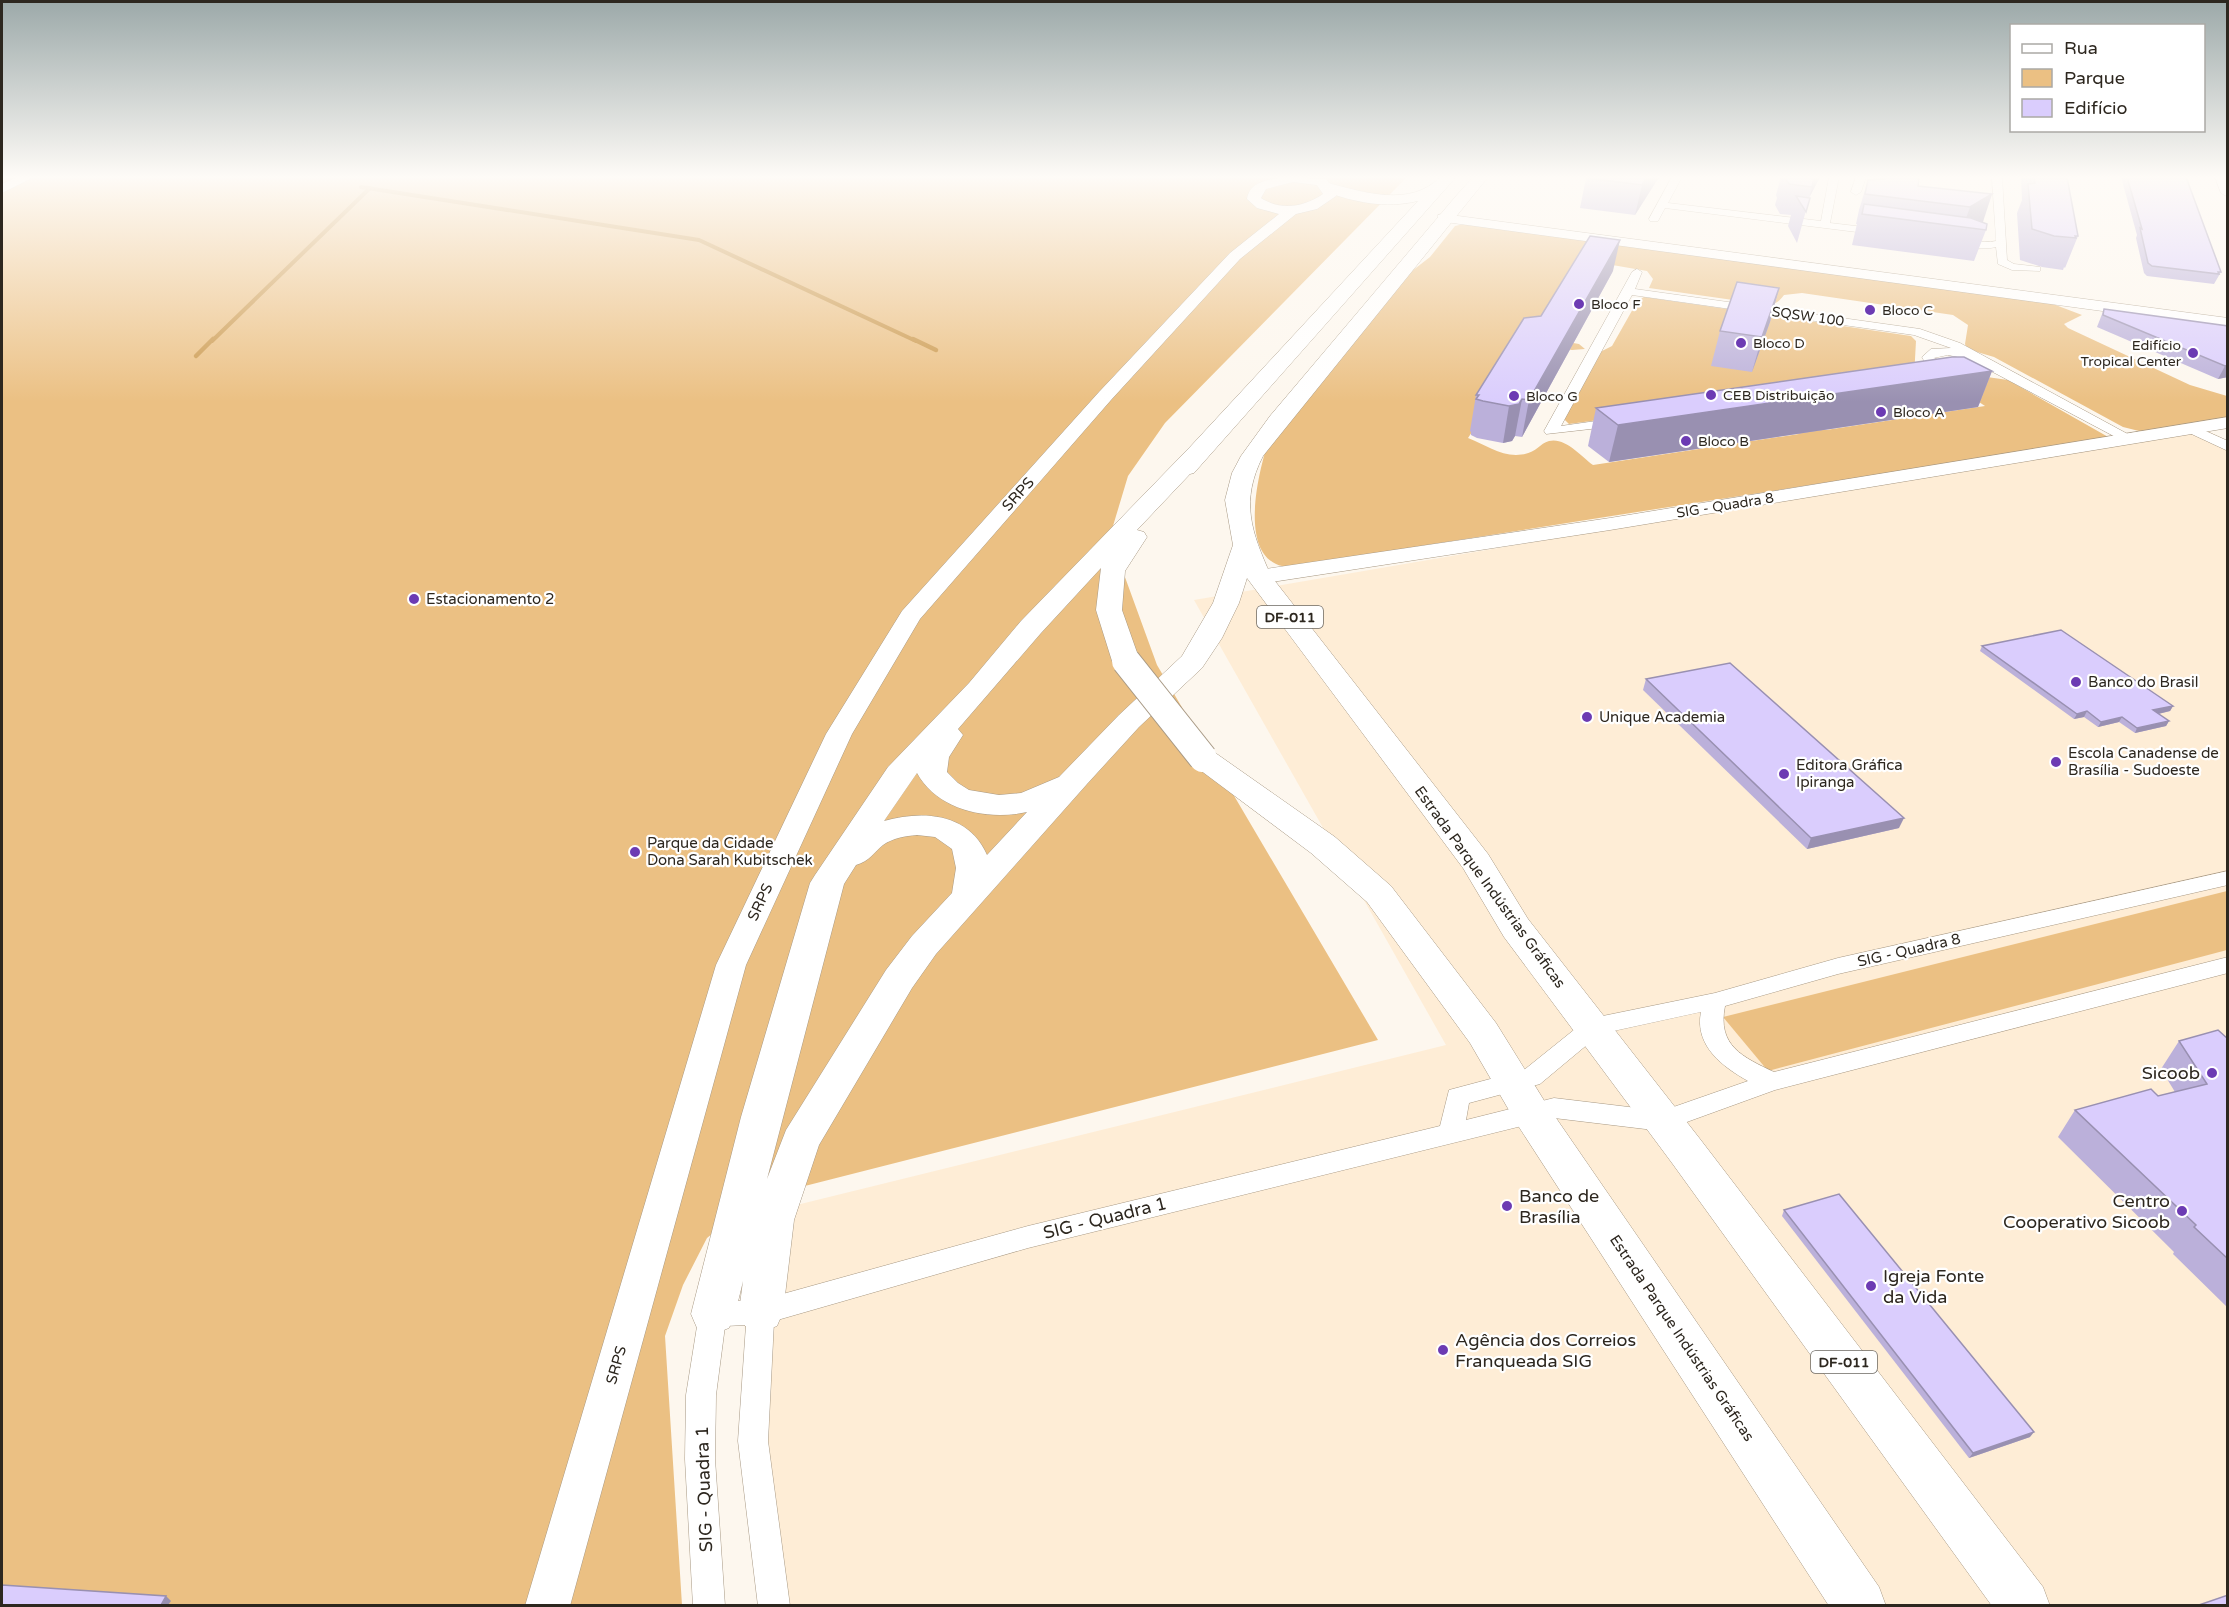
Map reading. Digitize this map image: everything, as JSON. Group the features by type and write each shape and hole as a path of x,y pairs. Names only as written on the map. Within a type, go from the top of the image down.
{"main road":[{"name":"SRPS","path":"1235,256 1236,252"},
{"name":"SRPS","path":"547,1605 731,965 838,734 910,616 1105,396 1240,252"},
{"name":"Estrada Parque Indústrias Gráficas","path":"1380,252 1198,452 1112,571 1109,610 1126,661 1203,758 1323,844 1379,894 1533,1101 1860,1605"},
{"name":"Estrada Parque Indústrias Gráficas","path":"1414,252 1334,356 1247,460 1238,499 1252,561 1476,862 1516,928 2024,1605"},
{"path":"1697,252 2228,323"},
{"path":"1311,328 1334,356"},
{"name":"SIG - Quadra 8","path":"1252,561 1610,524 2228,422"},
{"path":"713,1314 761,1117 827,883 899,774 979,689 1031,627 1198,452"},
{"path":"761,1312 773,1220 800,1142 899,979 924,945 1076,777 1196,657 1252,561"},
{"path":"979,689 933,756 932,771 939,783 963,798 984,805 1003,806 1033,801 1076,777"},
{"path":"827,883 874,836 896,827 937,826 955,833 965,843 972,856 974,870 968,896"}],"street":[{"path":"1976,255 1984,255 1984,252"},
{"path":"2000,252 2001,262 2005,265 2036,268"},
{"path":"1632,420 1551,431 1637,272"},
{"name":"SQSW 100","path":"1628,291 1916,332 1956,346 1968,355"},
{"path":"1916,332 1929,357 1930,378 1975,368"},
{"path":"1929,357 1942,351 1968,355 1975,368"},
{"path":"1929,357 1948,370 1975,368 2017,380 2128,438"},
{"path":"2190,428 2228,447"},
{"name":"SIG - Quadra 8","path":"1593,1028 1715,1002 1838,966 2228,878"},
{"path":"1451,1134 1458,1097 1533,1101 1662,1121 1772,1082 2228,965"},
{"path":"1715,1002 1709,1018 1710,1032 1718,1047 1734,1061 1772,1082"},
{"path":"1533,1101 1532,1077 1593,1028"},
{"name":"SIG - Quadra 1","path":"709,1605 700,1459 701,1395 713,1314 761,1312 1028,1237 1451,1134 1533,1101"},
{"path":"761,1312 753,1441 774,1605"}],"shaded area":[{"path":"2202,428 2227,441 2227,1605 778,1605 732,1221 1446,1045 1194,600"}],"green space":[{"name":"Parque da Cidade Dona Sarah Kubitschek","path":"2,252 1333,252 1165,423 1128,476 1110,536 1157,665 1378,1040 793,1189 729,1220 707,1238 683,1285 665,1336 682,1605 2,1606"},
{"path":"1434,252 1682,252 2045,301 2082,315 2064,324 2068,328 2190,385 2227,396 2227,419 2143,432 2123,427 1994,357 1967,349 1965,344 1968,325 1953,315 1802,293 1784,295 1774,304 1761,304 1649,288 1653,279 1647,271 1595,262 1545,338 1579,344 1585,349 1572,350 1530,344 1468,438 1510,455 1523,455 1545,442 1561,442 1573,448 1593,465 1799,434 1766,412 1792,409 1826,430 1985,406 1958,388 1987,377 2008,380 2110,438 1297,566 1276,564 1265,556 1255,528 1256,493 1266,449 1412,271"},
{"path":"1644,297 1911,336 1916,341 1914,377 1569,424 1564,419 1600,352 1612,346 1638,300"},
{"path":"2227,891 2227,950 1768,1071 1723,1017"}],"building":[{"path":"1580,252 1613,252 1529,400 1522,399 1519,404 1509,406 1476,399 1479,395 1476,395 1524,318 1541,316"},
{"path":"2145,252 2214,252 2221,272 2218,272 2219,274 2152,266 2148,263"},
{"path":"1737,282 1779,288 1762,337 1720,331"},
{"path":"2104,309 2228,326 2228,365 2225,366 2103,315"},
{"path":"1964,357 1992,371 1618,425 1596,408"},
{"name":"Banco do Brasil","path":"2061,630 2173,706 2153,710 2169,721 2137,728 2122,717 2101,722 2087,711 2077,714 1982,646"},
{"name":"Editora Gráfica Ipiranga","path":"1730,663 1904,818 1811,838 1646,679"},
{"path":"2218,1030 2228,1039 2228,1259 2194,1227 2196,1225 2075,1110 2151,1089 2158,1096 2207,1084 2179,1041"},
{"name":"Igreja Fonte da Vida","path":"1839,1194 2034,1432 1973,1453 1784,1210"},
{"path":"2,1585 166,1596 161,1605 2,1605"},
{"path":"2228,1595 2228,1605 2199,1605"}],"waterway":[{"path":"212,341 304,252"},
{"path":"725,252 916,341"},
{"path":"196,356 213,339"},
{"path":"913,339 936,350"}],"place":[{"name":"Bloco F","path":"1579,304"},
{"name":"Bloco C","path":"1870,310"},
{"name":"Bloco D","path":"1741,343"},
{"name":"Edifício Tropical Center","path":"2193,353"},
{"name":"CEB Distribuição","path":"1711,395"},
{"name":"Bloco G","path":"1514,396"},
{"name":"Bloco A","path":"1881,412"},
{"name":"Bloco B","path":"1686,441"},
{"name":"Estacionamento 2","path":"414,599"},
{"name":"Banco do Brasil","path":"2076,682"},
{"name":"Unique Academia","path":"1587,717"},
{"name":"Escola Canadense de Brasília - Sudoeste","path":"2056,762"},
{"name":"Editora Gráfica Ipiranga","path":"1784,774"},
{"name":"Parque da Cidade Dona Sarah Kubitschek","path":"635,852"},
{"name":"Sicoob","path":"2212,1073"},
{"name":"Banco de Brasília","path":"1507,1206"},
{"name":"Centro Cooperativo Sicoob","path":"2182,1211"},
{"name":"Igreja Fonte da Vida","path":"1871,1286"},
{"name":"Agência dos Correios Franqueada SIG","path":"1443,1350"}]}
